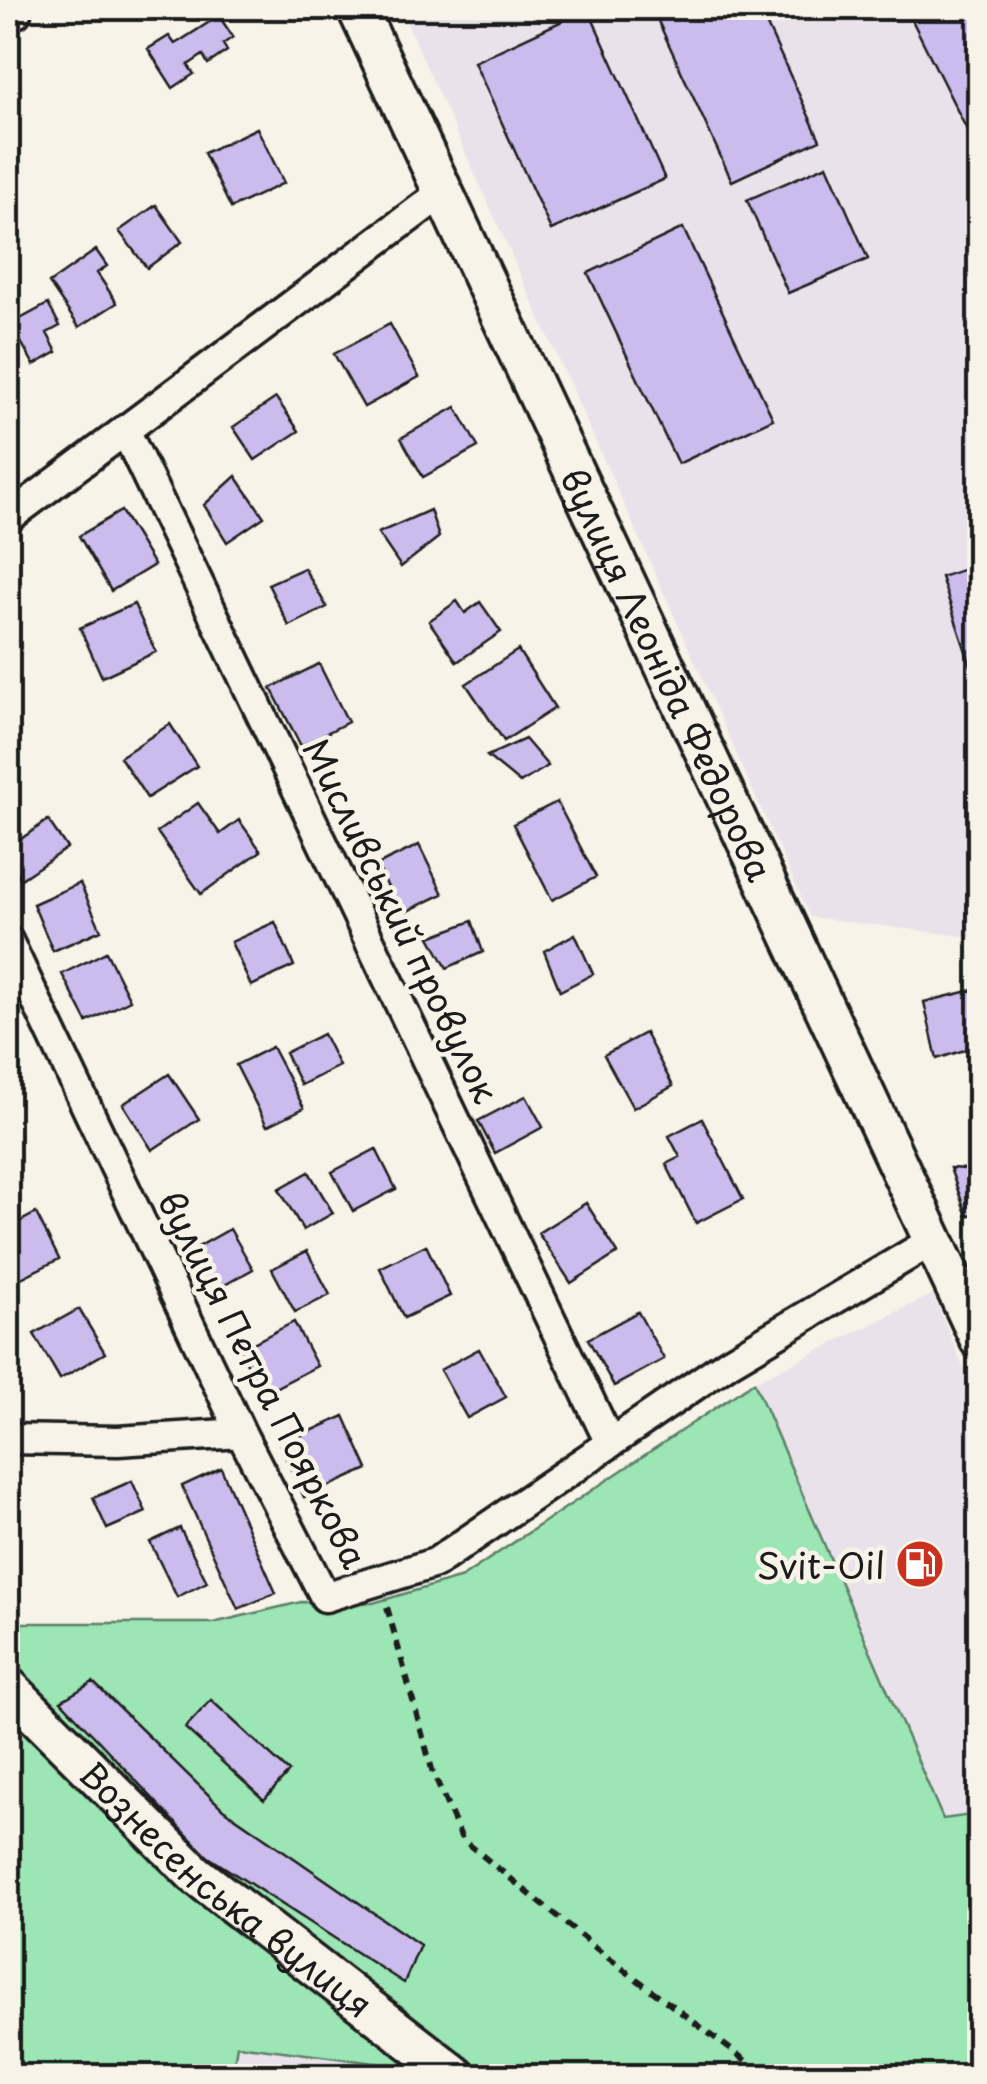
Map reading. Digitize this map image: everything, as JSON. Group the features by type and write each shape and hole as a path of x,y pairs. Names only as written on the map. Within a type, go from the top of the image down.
{"street":[{"name":"вулиця Леоніда Федорова","path":"357,8 980,1340"},
{"path":"8,518 443,192"},
{"name":"Мисливський провулок","path":"125,430 610,1443"},
{"name":"вулиця Петра Пояркова","path":"8,942 241,1433 324,1598 435,1563 729,1362 934,1240"},
{"path":"8,1440 118,1442 241,1433"},
{"name":"Вознесенська вулиця","path":"8,1686 195,1874 456,2076"}],"path":[{"path":"379,1582 433,1773 462,1839 607,1957 766,2076"}],"shaded area":[{"path":"400,8 979,8 979,938 810,917"},
{"path":"933,1294 979,1405 979,1814 944,1820 754,1382"},
{"path":"236,2045 451,2073 456,2076 232,2076"}],"green space":[{"path":"754,1382 943,1819 979,1814 979,2076 456,2076 237,2045 232,2076 8,2076 8,1623 213,1623 301,1602 373,1603 462,1577"}],"building":[{"path":"652,8 759,8 820,140 732,181"},
{"path":"906,8 980,8 980,139 973,142"},
{"path":"588,9 665,179 551,230 474,62"},
{"path":"219,16 233,37 223,44 227,51 208,64 203,55 188,65 194,74 173,88 148,49 169,36 175,44"},
{"path":"257,128 284,183 231,208 204,153"},
{"path":"827,165 868,259 788,293 747,200"},
{"path":"156,205 182,242 147,268 119,231"},
{"path":"683,228 773,419 678,464 588,273"},
{"path":"96,250 107,266 97,273 117,303 79,327 49,283"},
{"path":"48,304 60,326 47,333 57,352 34,365 11,324"},
{"path":"390,324 419,377 364,407 334,354"},
{"path":"276,398 299,431 255,460 233,427"},
{"path":"456,407 478,447 423,477 401,438"},
{"path":"236,476 264,517 227,542 204,505"},
{"path":"430,510 439,537 401,567 378,533"},
{"path":"121,511 154,565 111,591 79,536"},
{"path":"980,564 980,693 941,577"},
{"path":"304,568 327,607 289,626 268,584"},
{"path":"457,601 465,613 480,602 501,632 457,662 429,621"},
{"path":"134,604 156,652 102,677 80,628"},
{"path":"518,650 555,708 504,741 466,684"},
{"path":"319,664 348,722 301,746 271,688"},
{"path":"170,724 197,766 147,798 120,757"},
{"path":"525,739 548,766 520,783 487,756"},
{"path":"557,802 596,877 552,900 513,824"},
{"path":"198,803 220,834 239,820 261,851 201,894 157,832"},
{"path":"48,820 67,848 21,879 8,860 8,848"},
{"path":"419,845 443,894 401,914 377,865"},
{"path":"80,883 101,930 53,951 33,904"},
{"path":"472,921 483,952 447,968 430,937"},
{"path":"275,922 294,966 251,986 231,942"},
{"path":"575,934 593,974 560,991 544,951"},
{"path":"106,952 130,1000 87,1022 62,974"},
{"path":"973,990 980,1012 980,1045 937,1059 924,1002"},
{"path":"645,1033 673,1086 633,1108 604,1055"},
{"path":"323,1034 339,1066 301,1085 285,1053"},
{"path":"272,1047 304,1108 267,1126 236,1065"},
{"path":"169,1074 199,1119 152,1150 123,1104"},
{"path":"526,1096 543,1127 495,1153 478,1121"},
{"path":"702,1119 743,1199 696,1223 666,1164 680,1157 669,1136"},
{"path":"376,1149 396,1189 353,1211 332,1172"},
{"path":"950,1168 980,1170 980,1211 967,1216"},
{"path":"309,1172 333,1213 303,1230 279,1189"},
{"path":"586,1203 618,1253 571,1283 538,1233"},
{"path":"36,1213 59,1259 19,1279 8,1257 8,1228"},
{"path":"230,1229 253,1269 205,1296 182,1256"},
{"path":"426,1245 450,1296 404,1318 380,1268"},
{"path":"307,1251 330,1295 295,1312 272,1269"},
{"path":"79,1309 105,1353 60,1379 34,1334"},
{"path":"638,1312 664,1359 614,1386 588,1339"},
{"path":"294,1322 317,1366 263,1394 240,1350"},
{"path":"479,1349 506,1397 467,1418 440,1370"},
{"path":"344,1416 368,1469 304,1497 280,1445"},
{"path":"221,1468 276,1593 238,1609 182,1486"},
{"path":"132,1481 146,1512 107,1529 93,1498"},
{"path":"180,1528 207,1582 177,1597 150,1542"},
{"path":"93,1682 223,1809 420,1945 404,1983 207,1856 61,1701"},
{"path":"211,1700 289,1772 264,1800 185,1728"}],"place":[{"name":"Svit-Oil","path":"920,1564"}]}
